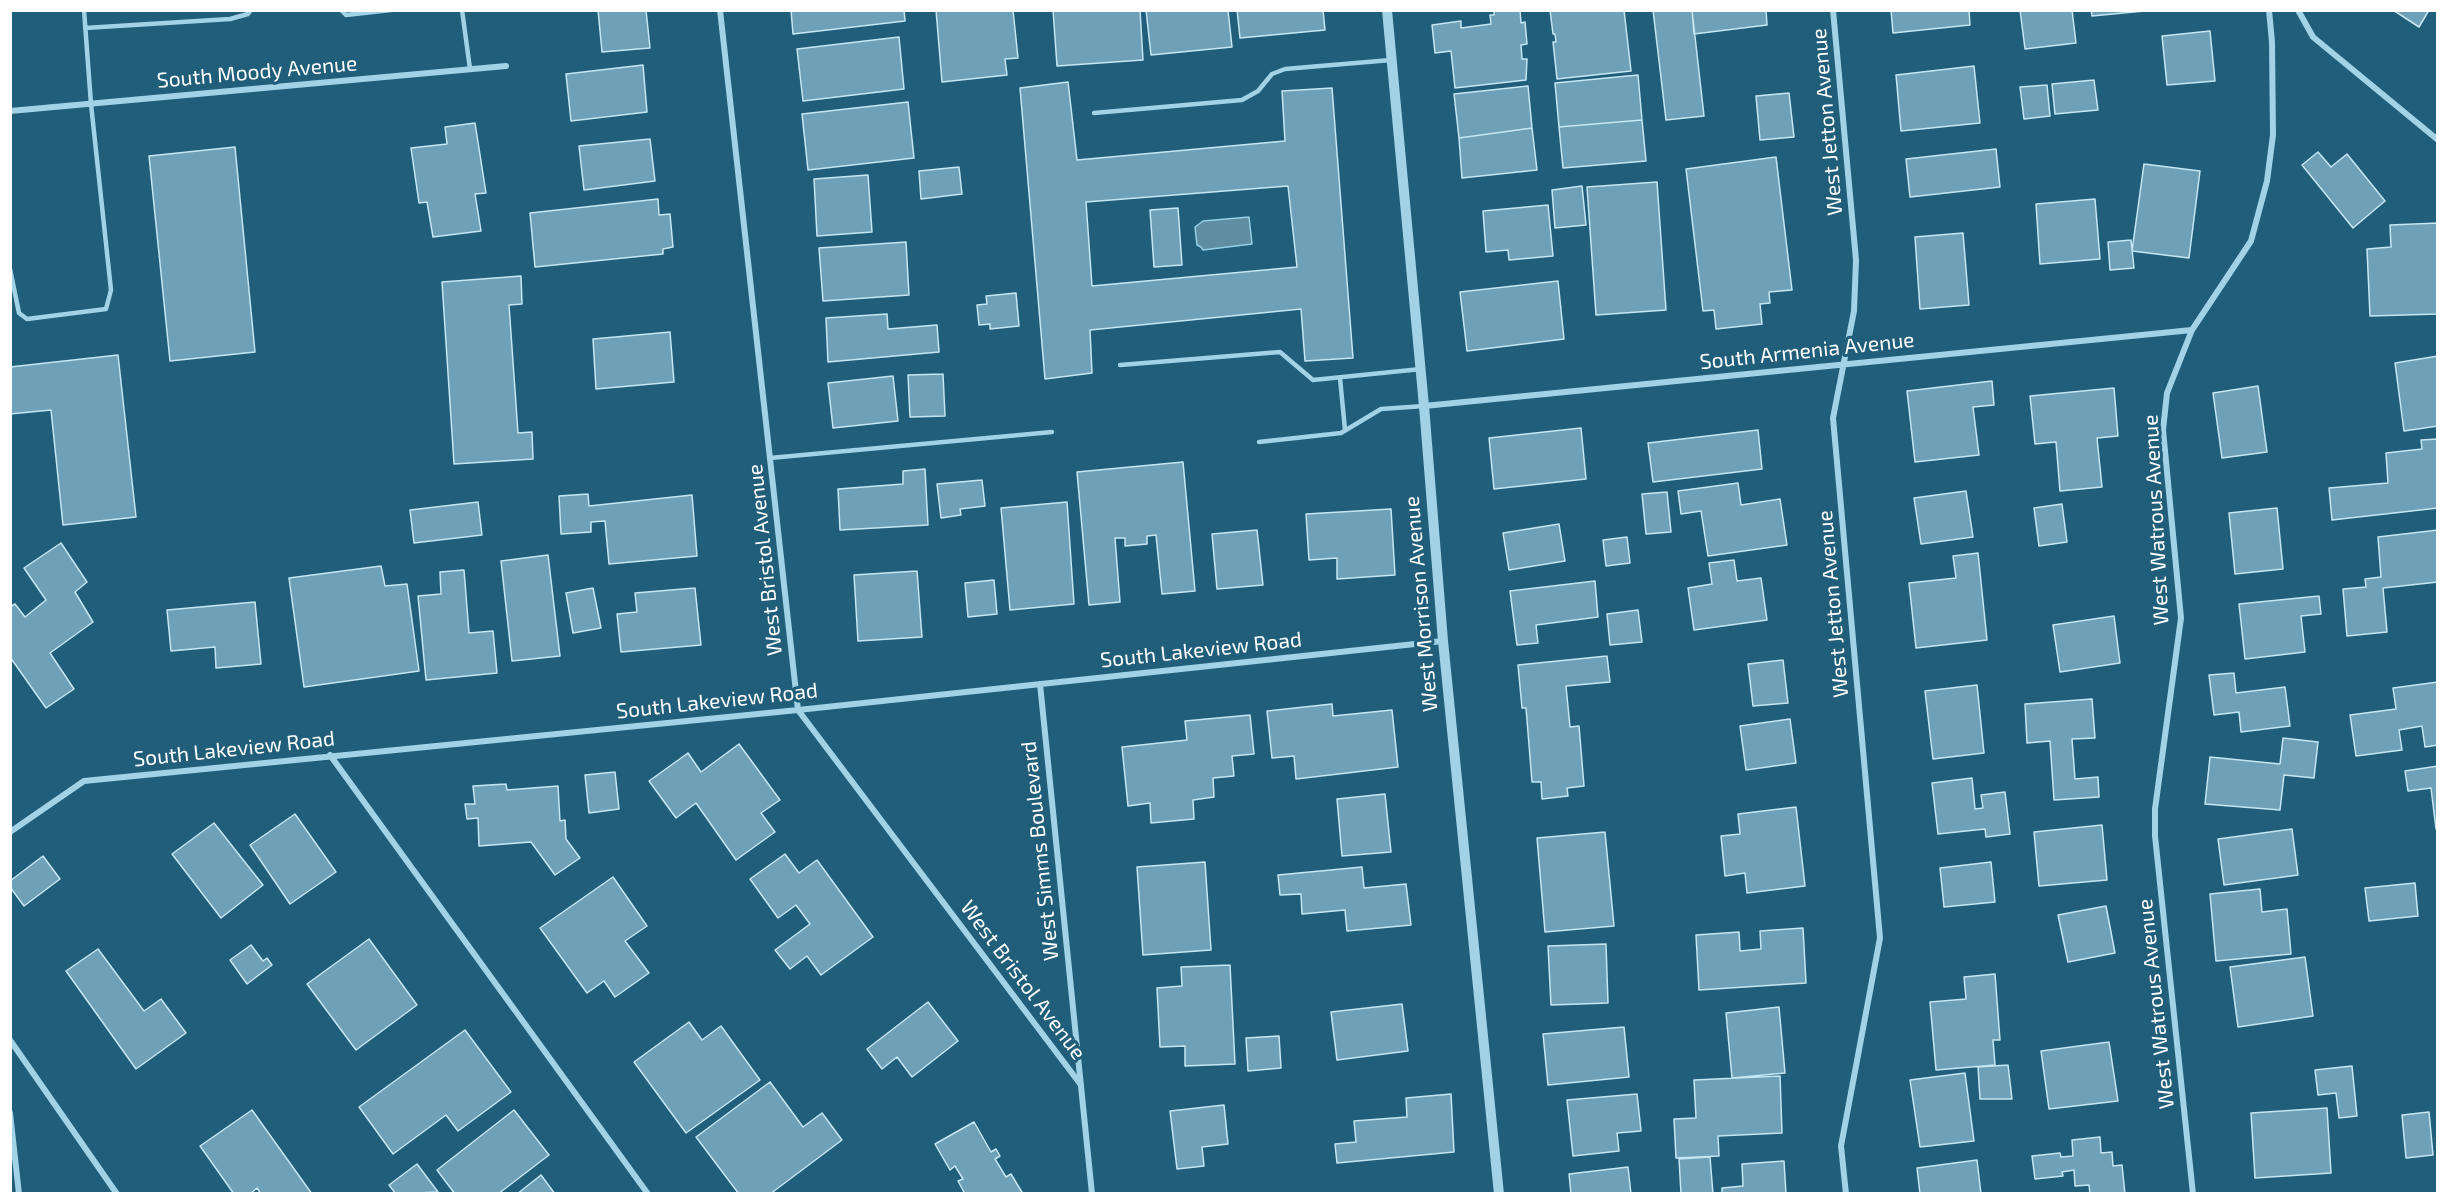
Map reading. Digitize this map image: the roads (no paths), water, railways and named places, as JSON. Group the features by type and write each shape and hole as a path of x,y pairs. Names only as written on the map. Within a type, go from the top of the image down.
{"street":[{"name":"West Bristol Avenue","path":"720,10 798,710 1081,1085"},
{"name":"West Morrison Avenue","path":"1387,10 1421,369 1443,641 1500,1194"},
{"name":"West Jetton Avenue","path":"1833,10 1856,260 1854,311 1833,418 1880,938 1841,1146 1846,1194"},
{"name":"West Watrous Avenue","path":"2193,1194 2156,836 2155,809 2181,618 2163,429 2167,393 2192,330 2251,241 2267,181 2272,135 2272,42 2269,10"},
{"path":"2298,10 2313,37 2438,140"},
{"name":"South Moody Avenue","path":"10,111 506,66"},
{"name":"South Armenia Avenue","path":"1424,406 2192,330"},
{"name":"South Lakeview Road","path":"10,832 84,781 798,710 1443,641"},
{"name":"West Simms Boulevard","path":"1040,684 1092,1194"},
{"path":"330,755 648,1194"},
{"path":"10,1040 117,1194"},
{"path":"10,1113 19,1194"}],"lane":[{"path":"10,269 18,313 27,319 106,309 111,290 91,104 84,10"},
{"path":"85,28 230,19 248,14 250,10"},
{"path":"341,10 346,15 391,10"},
{"path":"462,10 471,69"},
{"path":"1094,113 1242,100 1258,91 1272,74 1285,69 1391,60"},
{"path":"1120,365 1280,352 1313,381 1421,369"},
{"path":"1340,378 1346,430"},
{"path":"1259,442 1341,433 1381,410 1424,406"},
{"path":"770,458 1052,432"}],"water":[{"path":"1249,217 1252,244 1203,250 1197,245 1195,227 1203,221"}]}
